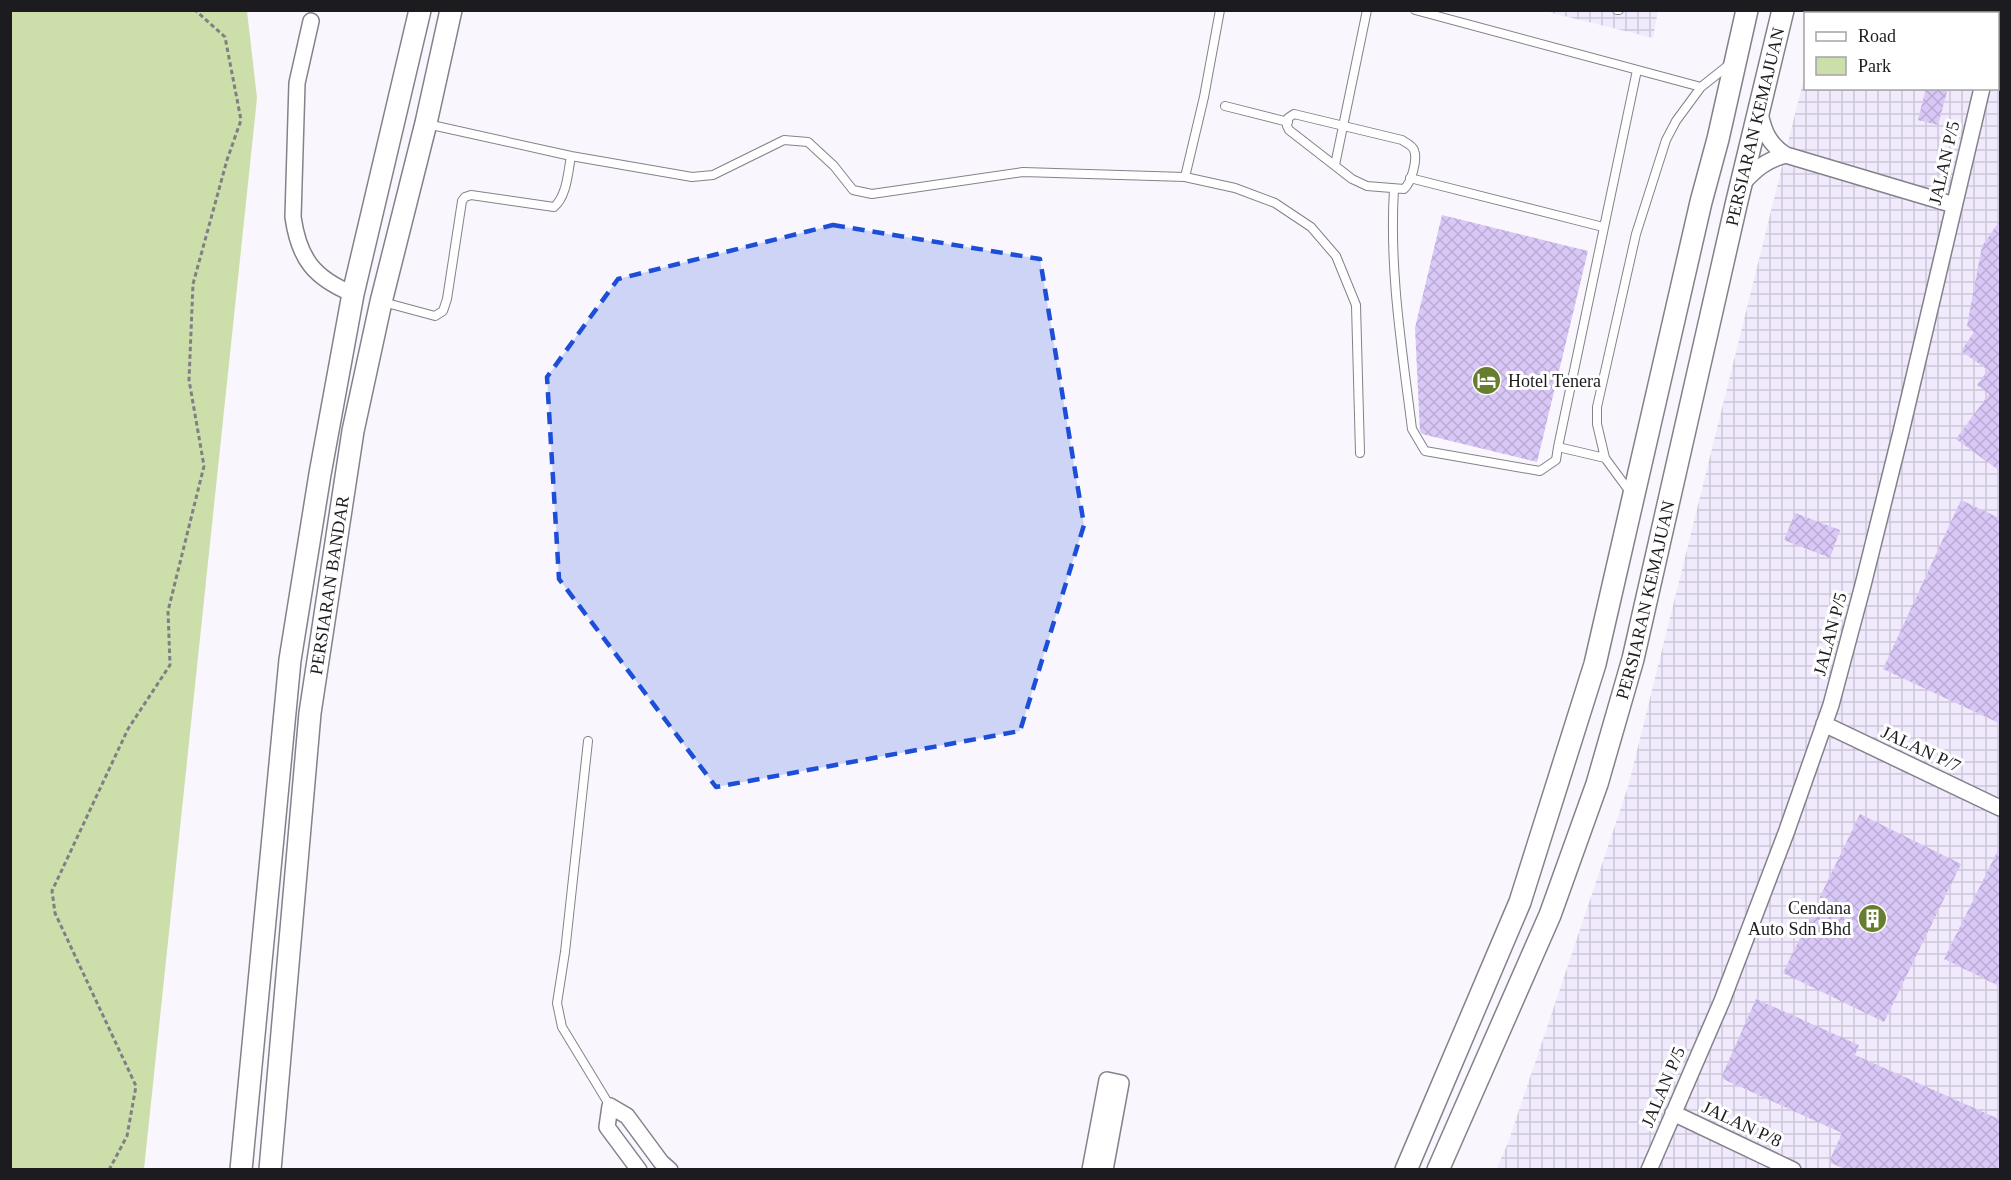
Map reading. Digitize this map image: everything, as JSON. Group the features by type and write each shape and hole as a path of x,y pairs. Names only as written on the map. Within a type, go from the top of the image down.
{"main road":[{"name":"PERSIARAN BANDAR","path":"241,1170 290,660 320,474 353,294 420,10"},
{"name":"PERSIARAN BANDAR","path":"270,1170 310,713 353,430 381,302 426,123 451,10"},
{"name":"PERSIARAN KEMAJUAN","path":"1406,1170 1520,902 1595,664 1747,10"},
{"name":"PERSIARAN KEMAJUAN","path":"1438,1170 1550,915 1597,784 1633,659 1783,10"}],"street":[{"path":"311,21 297,83 293,216 301,249 319,275 333,285 353,294"},
{"name":"JALAN P/5","path":"1649,1170 1722,1001 1786,833 1824,724 1863,585 1982,90"},
{"path":"1760,113 1763,128 1771,144 1786,155 1954,205"},
{"path":"1741,185 1768,160 1786,155"},
{"name":"JALAN P/7","path":"1824,724 2001,808"},
{"path":"1090,1170 1107,1080 1121,1083 1105,1170"},
{"path":"639,1170 607,1127 609,1106 627,1116 669,1170"},
{"name":"JALAN P/8","path":"1673,1113 1793,1170"}],"lane":[{"path":"1185,177 1204,98 1220,10"},
{"path":"1335,165 1367,10"},
{"path":"1415,10 1701,87"},
{"path":"1633,495 1605,458 1597,424 1597,407 1636,234 1666,140 1676,121 1701,87 1736,61"},
{"path":"1394,189 1395,287 1412,429 1425,451 1540,471 1556,460 1637,70"},
{"path":"1225,106 1288,122"},
{"path":"1294,114 1402,140 1415,152 1408,185 1404,189 1394,189 1367,186 1352,179 1293,134 1287,126 1288,122 1290,115 1294,114"},
{"path":"426,123 571,156 692,177 713,175 784,140 808,142 834,166 853,190 872,194 1023,172 1185,177 1235,188 1275,203 1311,227 1336,256 1356,305 1360,453"},
{"path":"381,302 435,316 443,311 447,299 462,201 465,197 471,195 554,207 561,201 564,194 571,156"},
{"path":"1410,178 1603,227"},
{"path":"1558,447 1605,458"},
{"path":"588,741 565,952 557,1003 562,1027 609,1106"}],"path":[{"path":"109,1170 127,1136 136,1086 55,913 52,891 128,729 170,665 168,611 204,466 189,380 193,284 227,160 241,120 225,38 195,10"}],"highlighted area":[{"path":"833,225 1040,259 1084,525 1020,731 716,787 559,579 547,377 618,279"}],"shaded area":[{"path":"1544,11 1658,11 1653,38"},
{"path":"2000,11 2000,1169 1496,1170 1508,1143 1628,787 1804,78 1804,90 1999,90 1999,12 1821,12"}],"green space":[{"path":"10,11 247,11 257,98 144,1169 11,1169"}],"building":[{"path":"1926,90 1947,90 1938,125 1918,120"},
{"name":"Hotel Tenera","path":"1442,215 1588,251 1537,462 1422,434 1420,431 1415,328"},
{"path":"2001,219 2001,472 1956,439 1989,394 1977,385 1988,370 1961,351 1974,332 1967,326 1982,246"},
{"path":"1961,500 2001,519 2001,724 1883,669"},
{"path":"1795,513 1840,530 1830,558 1784,540"},
{"name":"Cendana Auto Sdn Bhd","path":"1860,814 1961,864 1884,1022 1783,973"},
{"path":"2001,844 2001,987 1944,959"},
{"path":"1756,999 1859,1045 1855,1055 2001,1120 2001,1170 1847,1170 1829,1162 1842,1133 1721,1078"}],"place":[{"name":"Hotel Tenera","path":"1487,381"},
{"name":"Cendana Auto Sdn Bhd","path":"1872,918"}]}
